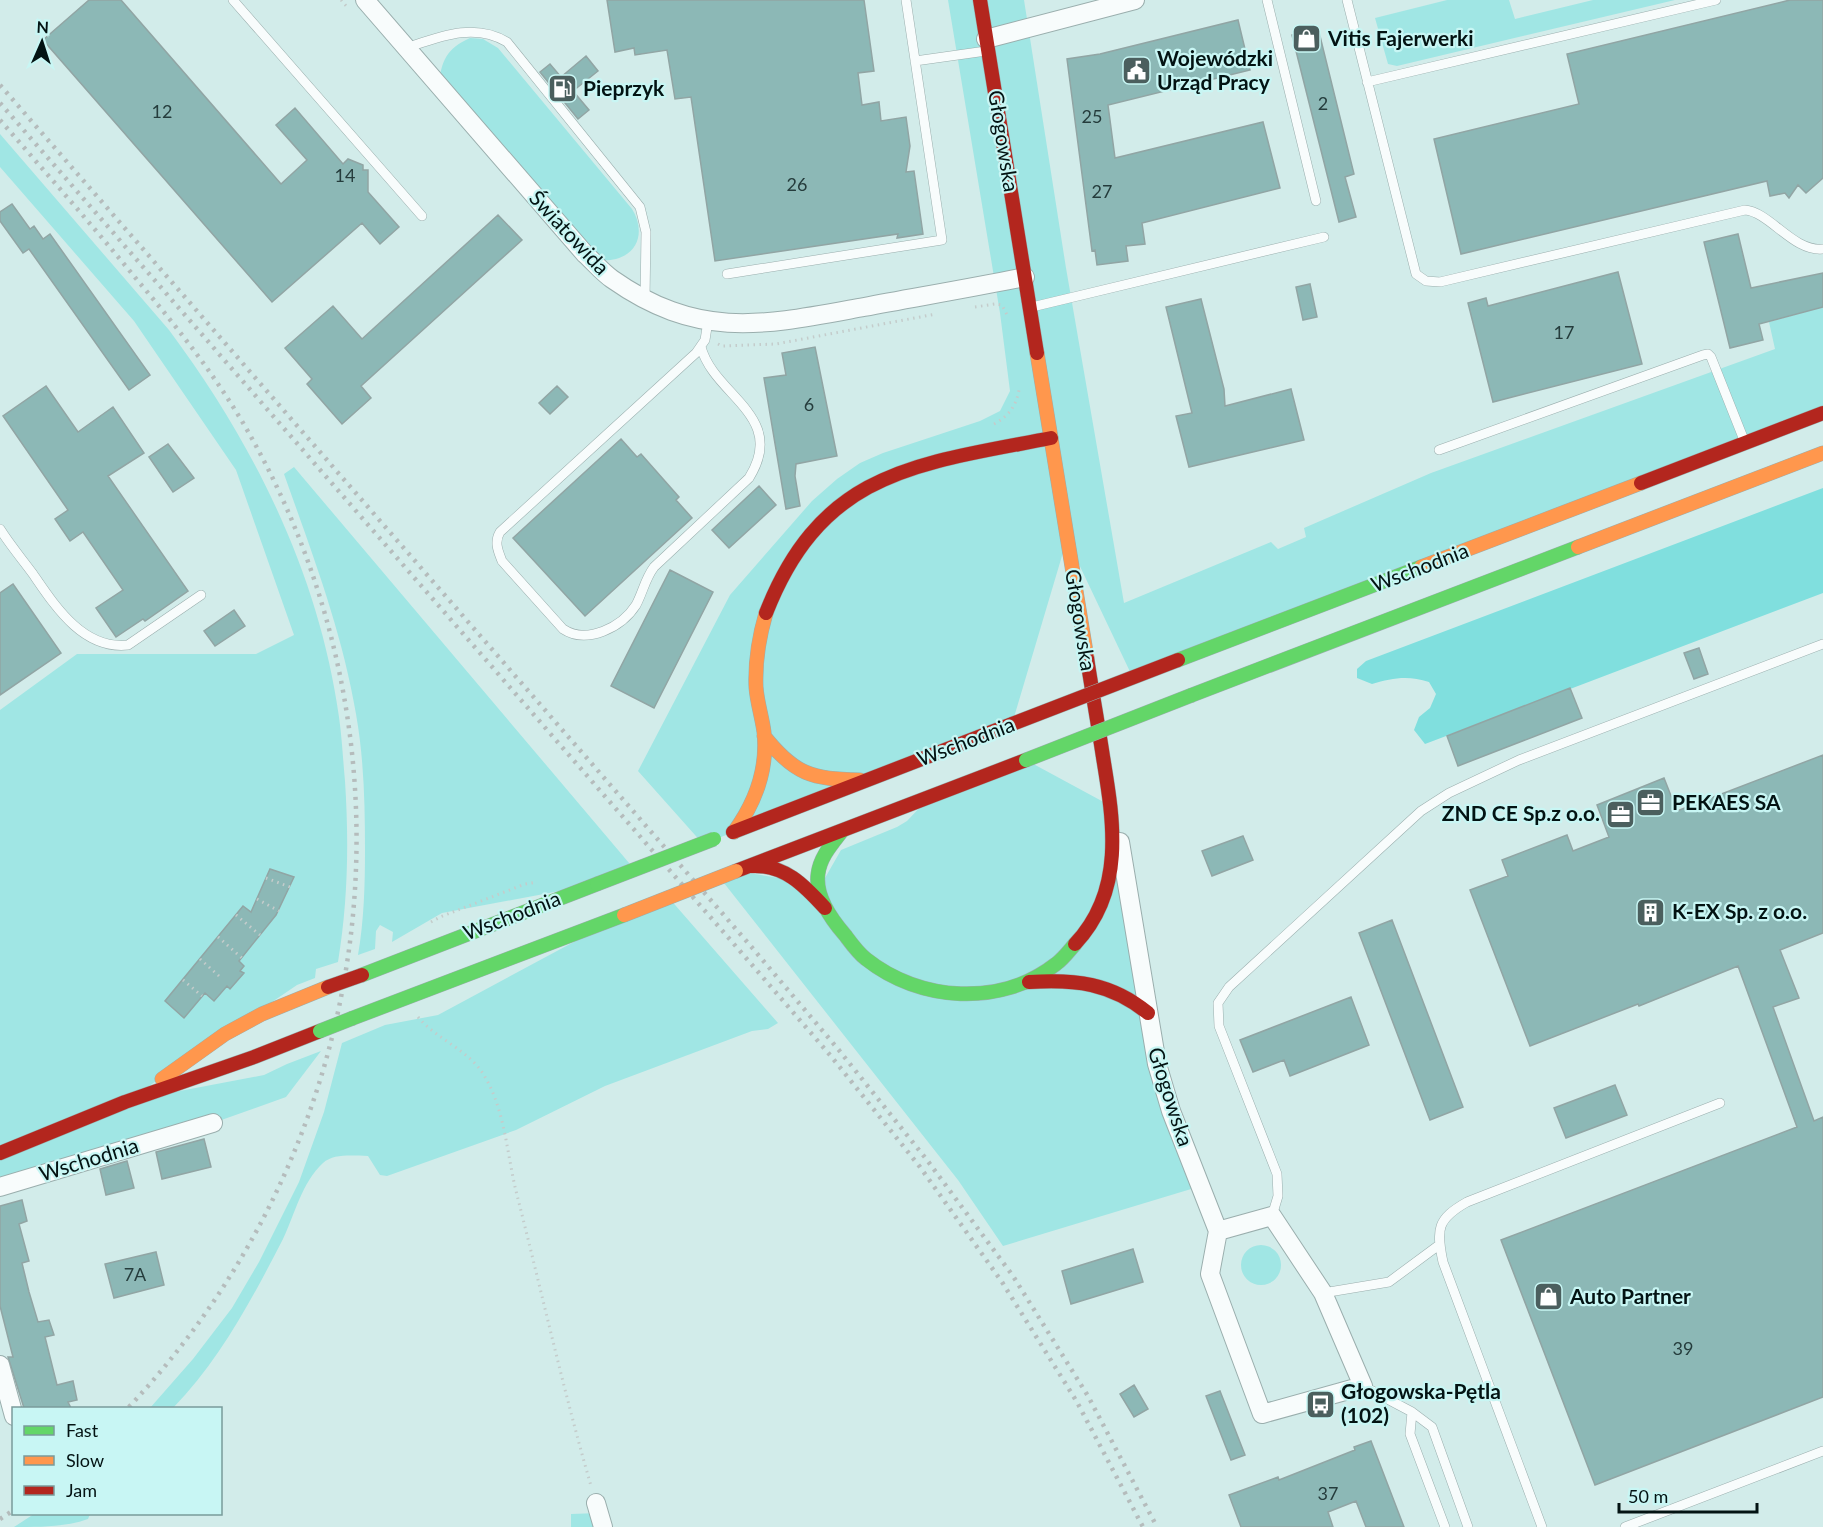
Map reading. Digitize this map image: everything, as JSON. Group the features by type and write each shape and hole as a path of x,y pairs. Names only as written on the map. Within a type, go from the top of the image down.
{"street":[{"name":"Światowida","path":"365,0 585,254 609,277 645,300 676,313 708,321 738,324 777,322 1024,277"},
{"name":"Głogowska","path":"980,0 1111,806 1124,858 1157,1064 1166,1095 1218,1231"},
{"path":"987,45 1135,0"},
{"name":"Wschodnia","path":"125,1102 188,1062 225,1034 262,1014 328,987 1823,413"},
{"path":"734,832 749,810 758,790 764,736 756,685 757,656 762,630 777,583 790,559 806,538 827,516 844,503 874,483 903,470 964,454 1051,438"},
{"name":"Wschodnia","path":"0,1153 125,1102 254,1057 1823,453"},
{"path":"764,736 779,756 802,772 825,778 870,780"},
{"path":"1024,983 1064,958 1081,939 1095,917 1106,893 1112,866 1111,806"},
{"path":"842,831 824,853 820,863 818,886 826,909 840,931 857,952 880,971 906,985 939,993 962,995 996,992 1024,983 1060,980 1096,985 1131,999 1148,1013"},
{"path":"750,866 765,864 777,867 794,879 826,909"},
{"name":"Wschodnia","path":"0,1187 213,1123"},
{"path":"1272,1216 1323,1293 1363,1386 1262,1414 1210,1274 1218,1231 1272,1216"},
{"path":"0,1365 12,1409"},
{"path":"596,1503 603,1527"}],"lane":[{"path":"234,0 423,216"},
{"path":"727,274 942,240 906,0"},
{"path":"1267,0 1316,201"},
{"path":"1347,0 1416,273 1426,281 1440,282 1745,210 1755,213 1805,247 1823,249"},
{"path":"1367,82 1716,0"},
{"path":"406,48 460,32 486,33 507,42 639,207 646,232 645,300"},
{"path":"915,61 987,45"},
{"path":"1030,308 1324,237"},
{"path":"701,346 707,362 757,427 760,443 754,471 654,567 646,577 637,603 630,613 603,631 590,635 571,634 563,630 502,561 498,552 497,538 500,532 696,353 705,340 708,321"},
{"path":"1439,450 1708,354 1745,443"},
{"path":"1,532 56,606 87,635 102,643 128,645 201,595"},
{"path":"1272,1216 1278,1196 1277,1174 1219,1026 1218,1003 1229,987 1435,800 1519,760 1823,644"},
{"path":"1542,1527 1443,1262 1439,1245 1441,1223 1448,1214 1467,1202 1720,1103"},
{"path":"1323,1293 1389,1282 1439,1245"},
{"path":"1363,1386 1412,1412 1432,1426 1468,1527"},
{"path":"1412,1412 1410,1434 1445,1527"},
{"path":"1624,1527 1823,1450"}],"path":[{"path":"974,307 1002,305"},
{"path":"722,346 776,344 942,313"},
{"path":"994,424 1005,419 1017,403 1019,389"},
{"path":"266,878 290,887"},
{"path":"257,899 279,911"},
{"path":"236,915 260,936"},
{"path":"218,937 242,958"},
{"path":"200,959 219,976"},
{"path":"183,980 202,996"},
{"path":"418,1017 426,1027 454,1046 484,1075 500,1114 512,1173 596,1503"}],"shaded area":[{"path":"948,0 1024,0 1066,268 1124,603 1271,542 1278,549 1306,537 1304,528 1431,473 1775,349 1769,322 1823,307 1823,413 1133,678 1067,539 1012,724 703,844 638,771 730,595 812,501 837,479 860,463 883,453 980,421 1000,411 1010,391 1000,313"},
{"path":"1447,0 1509,0 1515,19 1593,0 1675,0 1397,66 1388,64 1375,18"},
{"path":"470,38 483,39 498,48 632,209 639,231 638,239 631,251 613,260 592,261 439,85 441,69 447,56 456,46"},
{"path":"0,134 169,330 229,418 255,465 299,562 316,612 329,664 341,733 347,849 346,894 338,962 316,969 315,978 297,985 127,1101 264,1075 321,1051 286,1097 213,1123 0,1187 0,710 77,654 256,654 294,635 236,470 134,321 0,167"},
{"path":"294,467 635,870 597,884 442,913 392,942 393,932 380,925 376,931 375,949 358,955 364,903 365,850 364,782 359,731 350,683 334,622 284,474"},
{"path":"1823,488 1823,593 1425,744 1414,730 1419,717 1430,708 1436,694 1429,682 1400,678 1372,684 1357,678 1357,669 1366,661"},
{"path":"1026,760 1111,806 1148,1013 1201,1186 1003,1246 958,1180 720,878 736,871 821,885 841,850 897,827 907,821 925,802"},
{"path":"669,898 778,1023 768,1029 752,1031 605,1086 516,1130 387,1176 380,1175 368,1156 344,1156 323,1163 310,1179 283,1239 259,1284 234,1328 206,1370 174,1407 151,1407 193,1359 232,1308 259,1262 299,1182 324,1112 342,1043 385,1025 438,1015 624,915"},
{"path":"1261,1245 1269,1246 1275,1251 1280,1257 1280,1273 1275,1279 1269,1284 1261,1285 1253,1284 1247,1279 1242,1273 1241,1265 1242,1257 1247,1251 1253,1246"},
{"path":"599,1513 603,1527 571,1527 571,1514"},
{"path":"32,1515 90,1515 88,1519 71,1524 14,1527"}],"building":[{"path":"89,0 121,0 281,184 307,160 276,125 295,108 343,164 348,159 363,165 363,170 368,170 368,192 399,227 380,244 362,223 272,302 43,40"},
{"path":"607,0 864,0 874,71 858,73 862,105 879,102 881,121 906,117 910,146 906,172 914,171 923,234 897,238 898,234 715,261 691,97 675,99 667,50 635,55 634,48 615,52"},
{"path":"1790,0 1823,0 1823,178 1806,193 1798,185 1789,198 1785,193 1770,196 1767,181 1461,254 1434,139 1579,104 1567,54"},
{"path":"1238,20 1250,70 1108,105 1115,158 1263,122 1280,188 1142,223 1145,244 1126,246 1128,261 1097,265 1095,250 1092,251 1067,59 1100,54"},
{"path":"1318,28 1354,174 1345,177 1356,217 1339,222 1292,35"},
{"path":"586,56 598,71 573,91 589,110 578,119 540,72 550,64 561,77"},
{"path":"12,204 30,229 34,226 43,239 50,234 150,375 129,390 29,249 23,253 0,221 0,212"},
{"path":"498,215 522,240 361,386 371,398 342,424 307,384 312,379 285,348 333,306 362,339"},
{"path":"1738,234 1751,288 1823,273 1823,307 1759,324 1763,340 1730,348 1704,242"},
{"path":"1618,272 1642,364 1493,402 1468,303 1486,298 1488,306"},
{"path":"1310,284 1317,317 1303,320 1296,287"},
{"path":"1201,299 1224,389 1225,406 1291,389 1304,440 1189,467 1176,416 1192,413 1166,307"},
{"path":"815,347 837,456 796,464 795,476 800,506 786,509 764,378 786,375 782,353"},
{"path":"46,386 78,432 113,407 144,453 108,476 188,591 145,621 143,619 116,637 96,608 123,590 83,532 70,541 55,519 68,510 3,416"},
{"path":"557,386 568,397 550,414 539,403"},
{"path":"621,439 637,457 641,454 679,497 676,500 692,518 585,616 513,538"},
{"path":"168,444 194,478 173,492 149,457"},
{"path":"759,486 776,505 729,548 712,530"},
{"path":"670,570 713,592 654,708 611,686"},
{"path":"13,584 61,653 0,695 0,593"},
{"path":"234,610 245,626 215,646 204,631"},
{"path":"1699,648 1708,674 1694,679 1684,653"},
{"path":"1570,688 1582,718 1458,766 1447,736"},
{"path":"1823,755 1823,933 1780,950 1799,998 1773,1007 1814,1121 1823,1117 1823,1397 1595,1485 1501,1240 1797,1127 1738,966 1530,1046 1470,890 1508,876 1502,860 1567,835 1573,851 1609,837 1597,805 1664,778 1677,811"},
{"path":"1243,836 1253,860 1212,876 1202,851"},
{"path":"270,869 294,877 276,915 239,961 244,966 240,971 244,973 230,989 227,986 214,1001 205,993 184,1018 165,1001 243,906 251,912"},
{"path":"1392,920 1463,1107 1430,1120 1359,933"},
{"path":"1351,997 1369,1045 1290,1076 1284,1060 1253,1072 1240,1040"},
{"path":"1615,1085 1627,1115 1566,1138 1554,1108"},
{"path":"204,1139 211,1167 162,1179 156,1152"},
{"path":"127,1161 134,1188 106,1195 100,1169"},
{"path":"22,1200 27,1221 19,1224 29,1261 22,1263 38,1322 49,1320 54,1335 45,1337 57,1385 73,1381 77,1400 68,1402 70,1407 24,1407 8,1357 13,1357 0,1306 0,1206"},
{"path":"1133,1249 1143,1282 1071,1304 1062,1271"},
{"path":"156,1252 164,1285 114,1298 105,1264"},
{"path":"1134,1385 1148,1409 1134,1417 1120,1394"},
{"path":"1220,1391 1245,1455 1231,1460 1206,1396"},
{"path":"1371,1441 1404,1527 1366,1527 1356,1501 1328,1512 1333,1527 1241,1527 1229,1495 1278,1477 1279,1480 1355,1450 1354,1447"}],"railway":[{"path":"0,85 838,1049 927,1160 1013,1276 1088,1396 1157,1527"},
{"path":"0,103 830,1055 920,1167 1002,1282 1077,1402 1143,1527"},
{"path":"0,120 167,316 208,370 246,428 304,551 341,679 356,808 350,938 325,1065 279,1187 213,1302 129,1407"},
{"path":"0,1519 12,1511"}],"traffic: fast":[{"path":"1192,695 1578,547"},
{"path":"1178,660 1421,567"},
{"path":"1026,760 1192,695"},
{"path":"842,831 821,862 818,874 819,891 834,922 857,951 887,973 911,984 935,991 961,994 986,993 1034,978 1059,962 1075,944"},
{"path":"597,884 714,839"},
{"path":"362,975 597,884"},
{"path":"353,1018 624,915"},
{"path":"320,1031 353,1018"}],"traffic: slow":[{"path":"1037,353 1087,658"},
{"path":"1578,547 1823,453"},
{"path":"1421,567 1641,483"},
{"path":"734,832 754,797 764,759 764,732 757,698 756,678 758,650 766,613"},
{"path":"764,736 795,767 817,776 860,780"},
{"path":"624,915 736,871"},
{"path":"162,1079 225,1034 262,1014 328,987"}],"traffic: jam":[{"path":"980,0 1037,353"},
{"path":"1641,483 1823,413"},
{"path":"766,613 789,565 815,529 845,502 879,482 917,467 958,456 1051,438"},
{"path":"1075,944 1091,923 1102,902 1109,879 1112,855 1107,782 1087,658"},
{"path":"1012,724 1178,660"},
{"path":"733,832 1012,724"},
{"path":"736,871 1026,760"},
{"path":"751,866 774,868 783,872 801,884 825,908"},
{"path":"328,987 362,975"},
{"path":"1029,982 1062,981 1092,985 1120,995 1148,1013"},
{"path":"0,1153 125,1102 254,1057 320,1031"}],"place":[{"name":"Vitis Fajerwerki","path":"1307,39"},
{"name":"Wojewódzki Urząd Pracy","path":"1136,71"},
{"name":"Pieprzyk","path":"562,89"},
{"name":"PEKAES SA","path":"1651,803"},
{"name":"ZND CE Sp.z o.o.","path":"1621,814"},
{"name":"K-EX Sp. z o.o.","path":"1651,912"},
{"name":"Auto Partner","path":"1549,1297"},
{"name":"Głogowska-Pętla (102)","path":"1320,1404"}]}
